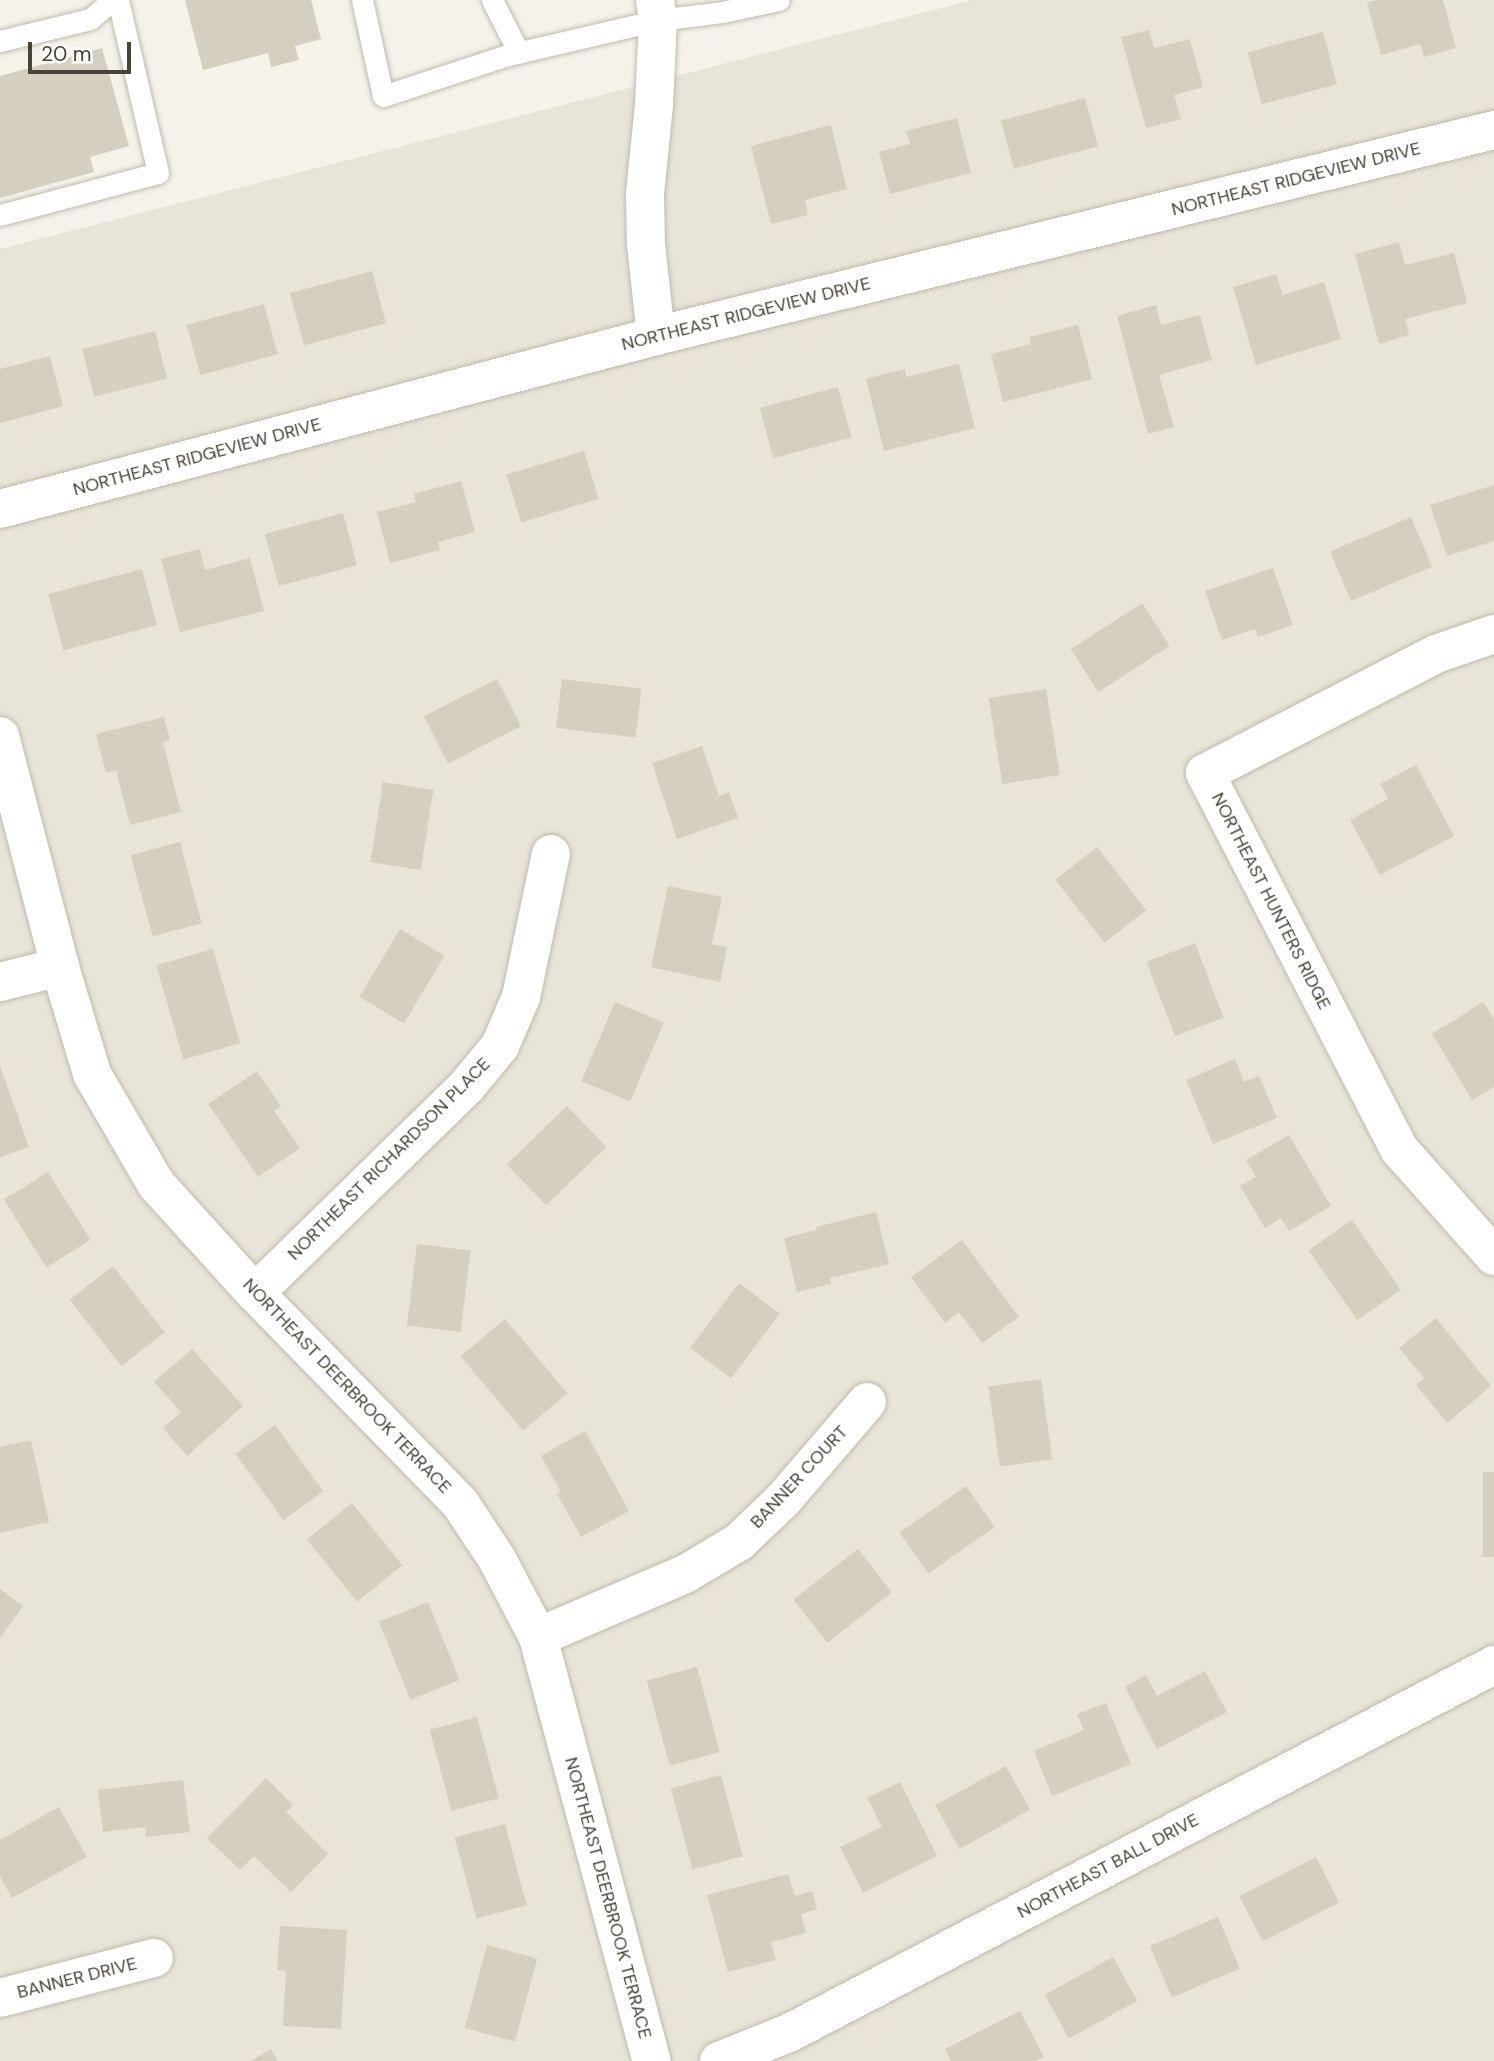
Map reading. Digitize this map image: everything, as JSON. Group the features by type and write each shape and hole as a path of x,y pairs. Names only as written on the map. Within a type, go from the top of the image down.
{"street":[{"path":"656,336 646,244 645,194 657,10"},
{"name":"NORTHEAST RIDGEVIEW DRIVE","path":"0,509 656,336 1494,130"},
{"name":"NORTHEAST HUNTERS RIDGE","path":"1494,634 1436,654 1205,773 1399,1149 1494,1256"},
{"name":"NORTHEAST DEERBROOK TERRACE","path":"0,736 60,967 92,1074 156,1184 255,1293 460,1503 497,1559 538,1637 652,2061"},
{"name":"NORTHEAST RICHARDSON PLACE","path":"255,1293 466,1087 500,1046 521,997 551,854"},
{"path":"0,982 60,967"},
{"name":"BANNER COURT","path":"538,1637 687,1573 739,1542 783,1500 867,1402"},
{"name":"NORTHEAST BALL DRIVE","path":"719,2061 791,2032 1494,1665"},
{"name":"BANNER DRIVE","path":"0,1998 154,1958"}],"lane":[{"path":"0,41 90,19 115,0 158,173 0,215"},
{"path":"362,0 383,96 657,10 722,12 779,0"},
{"path":"492,0 519,53"}],"shaded area":[{"path":"973,0 1494,0 1494,2061 0,2061 0,249"}],"building":[{"path":"185,0 311,0 321,39 295,46 299,60 271,67 268,53 203,70"},
{"path":"1443,0 1456,48 1424,57 1420,44 1381,55 1367,2"},
{"path":"1149,30 1154,48 1190,39 1203,87 1174,95 1181,119 1146,128 1121,37"},
{"path":"1323,32 1337,84 1262,104 1248,52"},
{"path":"102,48 129,146 90,157 94,172 0,198 0,76"},
{"path":"1085,98 1098,146 1014,169 1001,121"},
{"path":"957,118 971,173 890,194 879,152 910,144 906,131"},
{"path":"831,125 847,189 805,200 808,215 771,224 751,146"},
{"path":"1399,242 1405,265 1454,253 1467,303 1405,319 1409,335 1379,344 1355,254"},
{"path":"372,271 386,323 304,345 290,293"},
{"path":"1276,274 1283,295 1324,282 1341,339 1256,365 1233,287"},
{"path":"264,304 277,354 200,375 187,325"},
{"path":"1156,305 1161,325 1200,315 1212,360 1159,375 1174,427 1148,434 1117,316"},
{"path":"1078,325 1092,379 1003,402 991,354 1031,344 1029,337"},
{"path":"155,331 167,379 94,397 82,349"},
{"path":"50,356 63,406 0,423 0,369"},
{"path":"959,364 975,428 884,451 866,379 905,369 906,377"},
{"path":"838,387 851,437 773,458 760,408"},
{"path":"584,451 599,499 521,522 507,475"},
{"path":"461,481 475,532 438,542 440,550 390,563 377,512 416,502 414,494"},
{"path":"1494,485 1494,541 1447,556 1430,505"},
{"path":"343,513 357,565 279,586 265,534"},
{"path":"1411,517 1432,567 1351,601 1330,551"},
{"path":"200,549 205,570 250,558 264,611 180,632 161,559"},
{"path":"1273,568 1293,625 1258,637 1255,629 1222,640 1205,591"},
{"path":"142,569 157,625 63,650 48,594"},
{"path":"1142,603 1170,646 1098,692 1071,649"},
{"path":"497,679 521,726 448,763 424,716"},
{"path":"562,679 641,689 635,737 556,728"},
{"path":"1046,689 1060,775 1002,784 989,698"},
{"path":"164,717 170,740 163,742 181,812 130,825 116,770 106,773 96,734"},
{"path":"702,746 719,796 729,792 738,818 677,839 652,763"},
{"path":"1416,765 1454,836 1380,875 1350,820 1388,799 1380,784"},
{"path":"383,782 433,790 421,870 370,862"},
{"path":"180,842 202,923 152,936 131,855"},
{"path":"1097,847 1146,910 1104,943 1055,880"},
{"path":"668,886 722,897 712,944 727,947 720,982 651,967"},
{"path":"400,929 445,956 404,1023 359,997"},
{"path":"1195,943 1224,1018 1175,1036 1146,962"},
{"path":"213,949 240,1043 183,1059 156,965"},
{"path":"615,1002 664,1023 630,1102 581,1081"},
{"path":"1483,1002 1494,1019 1494,1087 1472,1100 1432,1034"},
{"path":"1235,1059 1244,1082 1259,1076 1277,1118 1213,1144 1186,1080"},
{"path":"0,1066 29,1147 0,1157"},
{"path":"257,1071 281,1106 274,1111 300,1148 258,1177 208,1104"},
{"path":"567,1106 607,1147 546,1205 507,1164"},
{"path":"1289,1135 1331,1206 1289,1231 1281,1218 1265,1228 1240,1186 1256,1177 1246,1160"},
{"path":"48,1172 90,1240 46,1267 4,1200"},
{"path":"876,1212 889,1264 830,1278 831,1284 797,1292 784,1238"},
{"path":"1352,1220 1401,1290 1357,1320 1309,1250"},
{"path":"962,1240 1019,1317 982,1343 959,1312 945,1323 911,1277"},
{"path":"417,1244 471,1251 461,1332 407,1325"},
{"path":"113,1266 165,1332 121,1366 70,1300"},
{"path":"739,1283 780,1314 731,1378 690,1348"},
{"path":"1436,1318 1491,1386 1447,1423 1416,1385 1424,1378 1399,1348"},
{"path":"505,1319 567,1393 523,1431 461,1356"},
{"path":"192,1349 243,1406 187,1456 163,1428 181,1412 154,1382"},
{"path":"1041,1379 1052,1459 1000,1467 989,1386"},
{"path":"275,1425 323,1491 284,1520 235,1454"},
{"path":"585,1431 629,1511 581,1537 557,1494 561,1492 541,1456"},
{"path":"31,1440 49,1522 0,1533 0,1447"},
{"path":"1483,1472 1494,1472 1494,1557 1483,1557"},
{"path":"966,1486 995,1527 928,1573 900,1532"},
{"path":"352,1503 402,1565 357,1602 307,1540"},
{"path":"858,1549 892,1592 827,1643 793,1599"},
{"path":"0,1589 23,1606 0,1638"},
{"path":"428,1602 459,1680 410,1700 379,1622"},
{"path":"697,1667 720,1752 670,1765 647,1680"},
{"path":"1205,1671 1227,1712 1157,1749 1125,1687 1146,1675 1157,1696"},
{"path":"1106,1703 1131,1764 1052,1796 1034,1751 1084,1730 1077,1714"},
{"path":"477,1717 499,1798 451,1811 430,1730"},
{"path":"1006,1766 1030,1810 959,1849 935,1805"},
{"path":"721,1775 743,1856 693,1870 671,1788"},
{"path":"266,1778 293,1805 286,1812 328,1854 291,1892 254,1856 240,1870 207,1838"},
{"path":"183,1780 190,1832 146,1837 145,1827 103,1832 98,1790"},
{"path":"900,1782 937,1856 863,1893 840,1847 882,1827 867,1798"},
{"path":"59,1807 87,1857 12,1898 0,1876 0,1840"},
{"path":"505,1824 527,1905 477,1919 455,1837"},
{"path":"1316,1857 1339,1902 1263,1941 1239,1896"},
{"path":"788,1874 795,1896 812,1891 817,1909 801,1914 806,1933 771,1942 776,1960 728,1972 707,1895"},
{"path":"1218,1917 1240,1969 1172,1997 1150,1946"},
{"path":"280,1926 347,1930 341,2029 283,2026 286,1971 277,1970"},
{"path":"487,1945 537,1958 515,2042 465,2028"},
{"path":"1113,1957 1137,2001 1069,2039 1045,1995"},
{"path":"1020,2011 1044,2057 1035,2061 951,2061 945,2049"},
{"path":"271,2049 278,2061 251,2061"}]}
